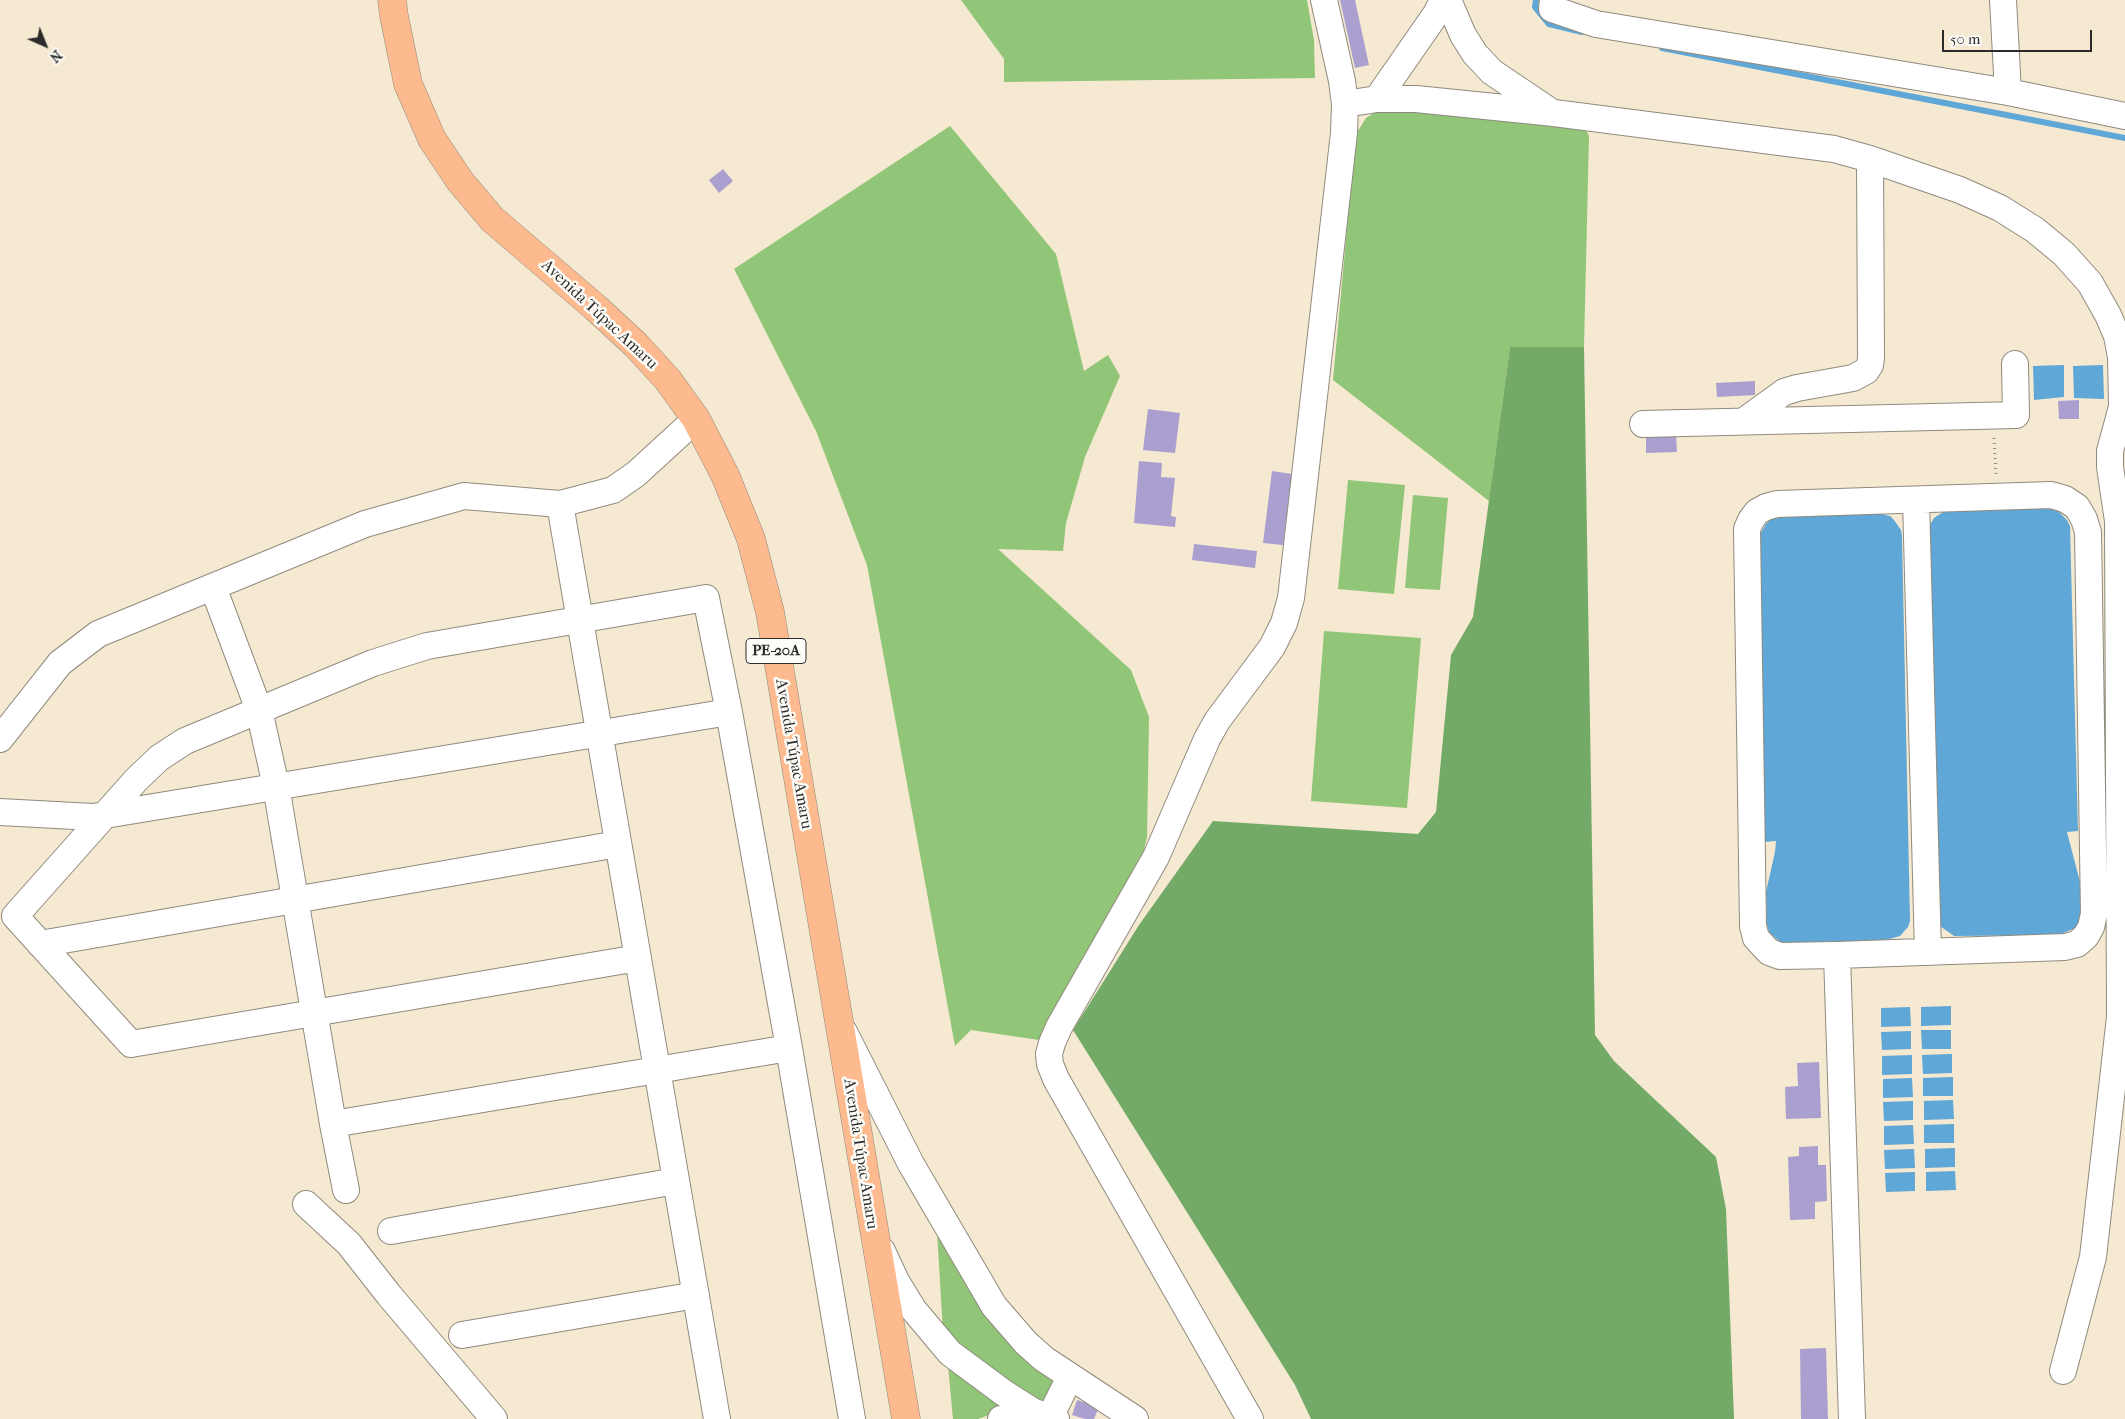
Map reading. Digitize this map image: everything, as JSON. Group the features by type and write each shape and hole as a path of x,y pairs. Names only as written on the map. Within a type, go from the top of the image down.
{"highway":[{"name":"Avenida Túpac Amaru","path":"392,0 408,84 432,139 460,181 492,219 636,345 668,380 696,419 726,475 751,540 770,612 906,1419"}],"street":[{"path":"1250,1419 1056,1079 1050,1064 1049,1054 1059,1027 1156,857 1217,720 1272,647 1284,623 1291,598 1344,134 1345,104 1324,0"},
{"path":"1377,99 1436,14 1443,0"},
{"path":"1448,0 1462,35 1475,54 1492,72 1514,89 1554,113"},
{"path":"1553,0 1552,9 1596,24 2008,92 2125,116"},
{"path":"2003,0 2008,92"},
{"path":"1345,104 1377,99 1416,99 1554,113 1834,149 1870,159 1960,190 2000,208 2035,230 2064,254 2090,283 2108,315 2117,336 2121,357 2122,407 2110,451 2110,467 2118,521 2118,935 2120,1017 2093,1257 2063,1371"},
{"path":"1744,421 1784,392 1853,378 1866,371 1870,365 1870,159"},
{"path":"1643,424 2016,415 2015,364"},
{"path":"0,738 60,663 98,634 365,524 464,496 560,504 613,490 636,474 696,419"},
{"path":"2051,495 2065,499 2076,507 2084,519 2088,532 2094,914 2091,927 2086,936 2077,944 2065,947 1780,956 1769,952 1756,938 1753,926 1747,530 1751,520 1758,512 1766,507 1777,504 1916,500 2051,495"},
{"path":"1916,500 1928,952"},
{"path":"560,504 717,1419"},
{"path":"213,587 259,710 276,786 333,1124 346,1190"},
{"path":"638,958 131,1044 15,916 105,815 159,758 184,741 373,663 427,646 706,598 729,712 790,1048 852,1419"},
{"path":"0,812 93,817 729,712"},
{"path":"40,944 618,844"},
{"path":"2086,936 2118,935"},
{"path":"1837,955 1852,1419"},
{"path":"838,1021 911,1164 994,1306 1026,1343 1070,1377 1135,1419"},
{"path":"333,1124 790,1048"},
{"path":"391,1231 676,1181"},
{"path":"306,1204 349,1244 389,1295 494,1419"},
{"path":"874,1235 896,1281 914,1309 950,1353 973,1371 1047,1416"},
{"path":"462,1335 696,1295"},
{"path":"1047,1416 1070,1377"},
{"path":"1001,1419 1047,1416"}],"path":[{"path":"1993,415 1998,497"}],"green space":[{"path":"961,0 1307,0 1314,40 1315,78 1004,82 1004,59"},
{"path":"1390,108 1581,127 1586,130 1589,136 1584,347 1510,347 1489,501 1333,380 1355,142 1358,131 1366,118 1377,111"},
{"path":"950,126 1056,254 1084,371 1108,355 1120,376 1085,457 1066,523 1063,551 998,549 1131,670 1149,717 1147,837 1140,867 1039,1040 971,1030 955,1046 867,565 816,431 734,269"},
{"path":"1510,347 1584,347 1595,1035 1614,1061 1716,1157 1726,1209 1734,1419 1311,1419 1295,1385 1073,1030 1139,925 1213,821 1418,834 1436,812 1451,655 1473,617"},
{"path":"1348,480 1405,485 1394,594 1338,589"},
{"path":"1413,495 1448,498 1440,590 1405,588"},
{"path":"1324,631 1421,638 1407,808 1311,801"},
{"path":"937,1231 1054,1379 1055,1394 1041,1403 1024,1395 943,1332"},
{"path":"948,1365 1008,1408 978,1419 953,1419"}],"water":[{"path":"2064,365 2064,397 2034,400 2033,366"},
{"path":"2103,365 2104,399 2074,398 2073,366"},
{"path":"2045,507 2058,511 2070,526 2078,831 2067,832 2080,882 2080,918 2075,928 2059,935 1954,936 1940,926 1928,528 1934,518 1943,512"},
{"path":"1877,513 1890,516 1901,530 1902,536 1910,921 1908,927 1900,936 1886,940 1784,943 1780,942 1769,932 1767,925 1766,892 1776,841 1765,842 1759,536 1770,520 1783,516"},
{"path":"1951,1006 1951,1025 1921,1026 1921,1007"},
{"path":"1910,1007 1911,1026 1881,1027 1881,1008"},
{"path":"1921,1030 1951,1030 1951,1049 1922,1049"},
{"path":"1911,1031 1911,1049 1882,1050 1881,1032"},
{"path":"1952,1054 1952,1073 1923,1074 1922,1055"},
{"path":"1912,1055 1912,1074 1882,1075 1882,1056"},
{"path":"1953,1077 1953,1096 1923,1096 1923,1078"},
{"path":"1912,1078 1913,1097 1883,1098 1883,1079"},
{"path":"1953,1100 1954,1119 1924,1120 1924,1101"},
{"path":"1913,1101 1913,1120 1884,1121 1883,1102"},
{"path":"1954,1124 1954,1143 1924,1143 1924,1125"},
{"path":"1913,1125 1914,1144 1884,1145 1884,1126"},
{"path":"1955,1148 1955,1167 1925,1168 1925,1149"},
{"path":"1914,1149 1915,1168 1885,1169 1884,1150"},
{"path":"1955,1171 1956,1190 1926,1191 1926,1172"},
{"path":"1915,1172 1915,1191 1886,1192 1885,1173"}],"building":[{"path":"1340,0 1355,0 1369,65 1355,68"},
{"path":"723,169 733,181 719,193 709,180"},
{"path":"1755,381 1755,395 1717,397 1716,383"},
{"path":"2079,400 2079,419 2059,419 2058,401"},
{"path":"1148,409 1180,413 1175,453 1143,450"},
{"path":"1676,435 1677,452 1646,453 1646,436"},
{"path":"1139,461 1162,463 1161,477 1175,478 1171,516 1176,517 1175,527 1134,523"},
{"path":"1272,471 1292,474 1283,545 1263,543"},
{"path":"1194,544 1257,551 1255,568 1192,560"},
{"path":"1819,1062 1821,1118 1786,1119 1785,1087 1798,1086 1797,1063"},
{"path":"1818,1146 1818,1165 1826,1165 1827,1201 1815,1202 1815,1219 1790,1220 1788,1157 1799,1156 1799,1147"},
{"path":"1826,1348 1828,1419 1801,1419 1800,1349"},
{"path":"1077,1400 1099,1407 1094,1419 1085,1419 1072,1415"}],"waterway":[{"path":"1536,0 1535,7 1549,24 1582,32"},
{"path":"1662,48 2125,138"}]}
